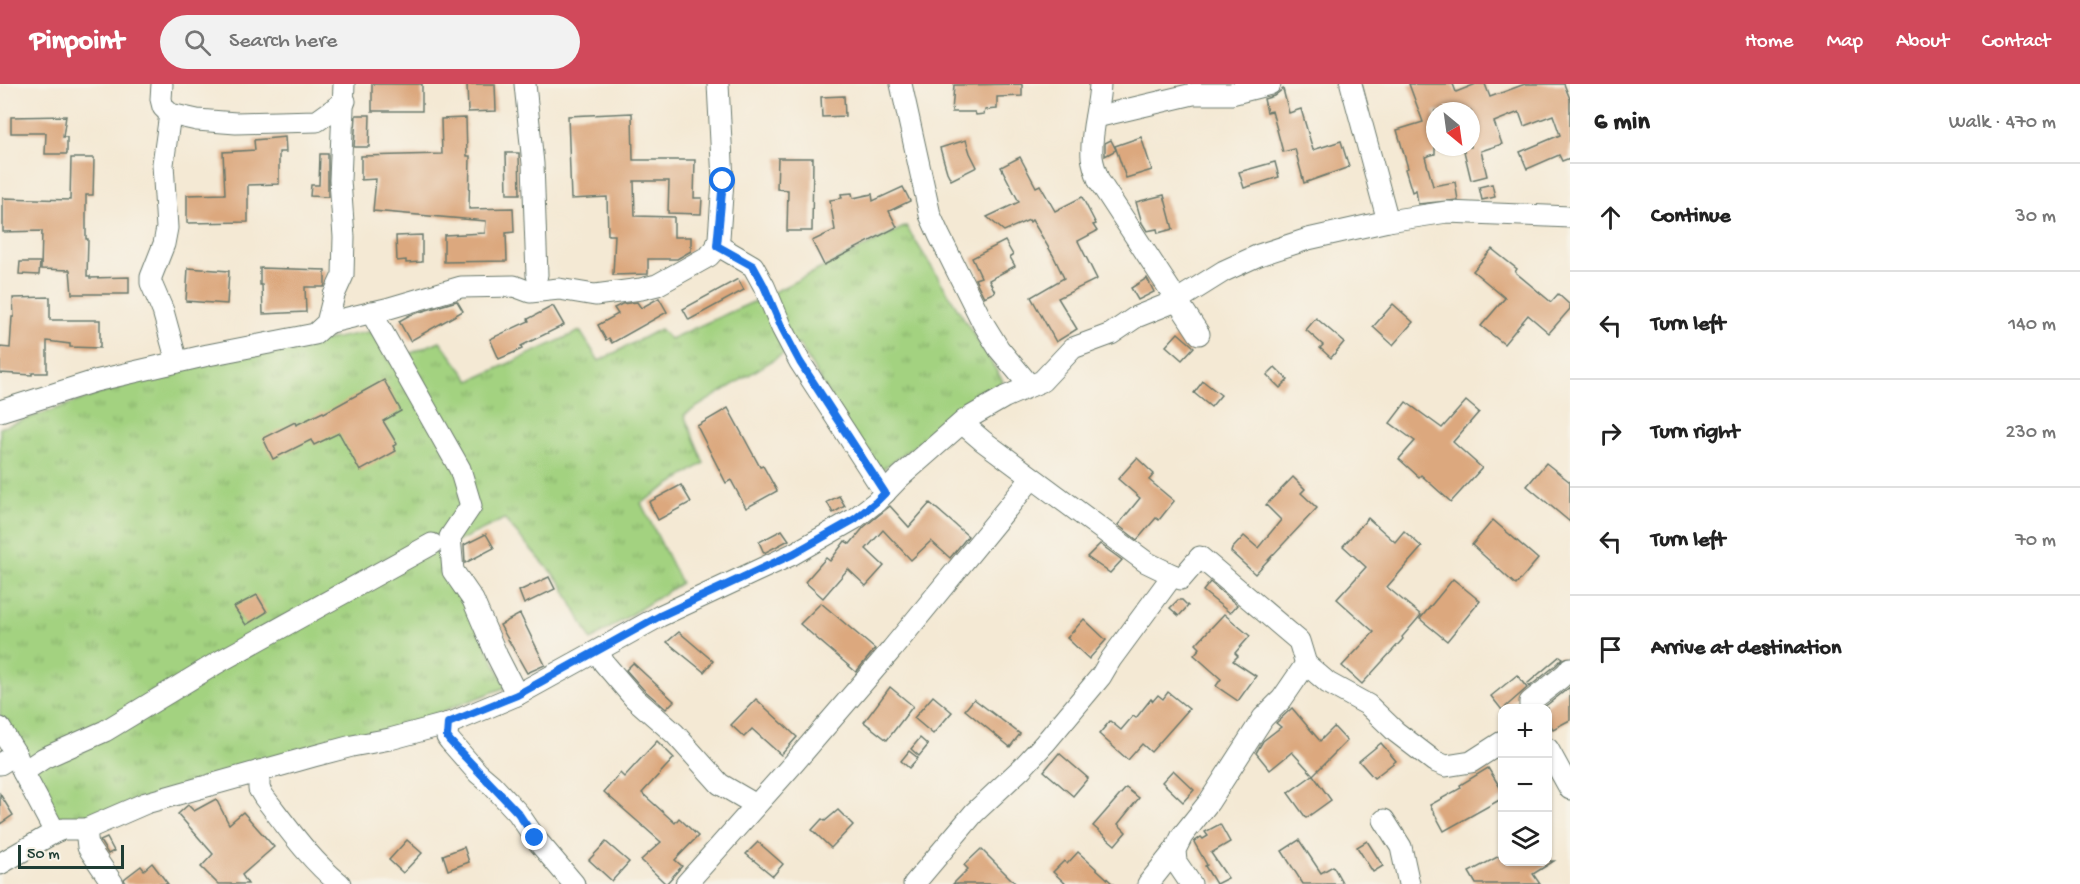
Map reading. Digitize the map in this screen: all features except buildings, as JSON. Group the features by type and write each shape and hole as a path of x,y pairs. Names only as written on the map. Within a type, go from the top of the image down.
{"street":[{"path":"162,84 163,107 170,114 197,120 236,123 317,121 342,137"},
{"path":"525,84 533,164 537,275"},
{"path":"5,405 95,381 318,330 461,287 514,286 530,292 559,289 595,295 657,285 709,256 717,246 723,181 718,84"},
{"path":"901,84 930,215 988,332 1030,386"},
{"path":"1100,84 1092,142 1092,160 1099,181 1199,334"},
{"path":"1096,117 1193,94 1231,94 1270,84"},
{"path":"1351,84 1388,221"},
{"path":"317,121 344,93"},
{"path":"318,330 343,275 344,237 340,180 344,93"},
{"path":"170,114 163,164 166,228 164,243 151,277 151,283 163,311 177,362"},
{"path":"0,864 55,831 86,830 146,804 352,746 390,739 448,723 517,695 660,616 793,554 855,519 962,423 1005,397 1042,381 1073,348 1111,334 1136,317 1176,301 1224,271 1259,255 1308,239 1388,221 1447,212 1570,217"},
{"path":"717,246 753,266 800,362 885,493"},
{"path":"520,288 537,275"},
{"path":"537,275 559,289"},
{"path":"372,312 460,469 471,506 450,537 453,571 473,600 496,656 517,695"},
{"path":"962,423 1146,562 1181,579 1200,557 1299,641 1306,664 1329,683 1368,705 1426,756 1446,766 1471,762 1498,745"},
{"path":"686,884 892,649 1032,477"},
{"path":"13,764 44,759 105,730 217,663 432,544"},
{"path":"914,884 974,813 1038,751 1101,676 1173,575"},
{"path":"598,651 604,663 634,698 675,734 720,784 756,805"},
{"path":"1148,884 1209,802 1263,718 1282,699 1306,664"},
{"path":"1530,704 1549,686 1568,673 1570,668"},
{"path":"448,723 447,737 450,741 518,813 535,838 574,884"},
{"path":"0,728 13,764 55,831"},
{"path":"1552,756 1570,789"},
{"path":"259,771 259,789 264,797 312,858 340,884"},
{"path":"1384,820 1401,847 1409,884"},
{"path":"86,830 88,847 113,884"},
{"path":"1175,850 1176,862 1191,884"}],"green space":[{"path":"906,226 1003,381 876,474 799,344 684,415 704,463 641,503 681,583 591,640 561,583 504,519 442,549 506,687 338,751 59,825 0,715 0,428 163,372 372,331 390,362 440,341 470,381 580,331 599,361 660,329 670,339 760,299"}],"route":[{"path":"535,838 518,813 457,751 447,737 448,723 517,695 660,616 793,554 855,519 885,493 800,362 753,266 717,246 723,181"}]}
